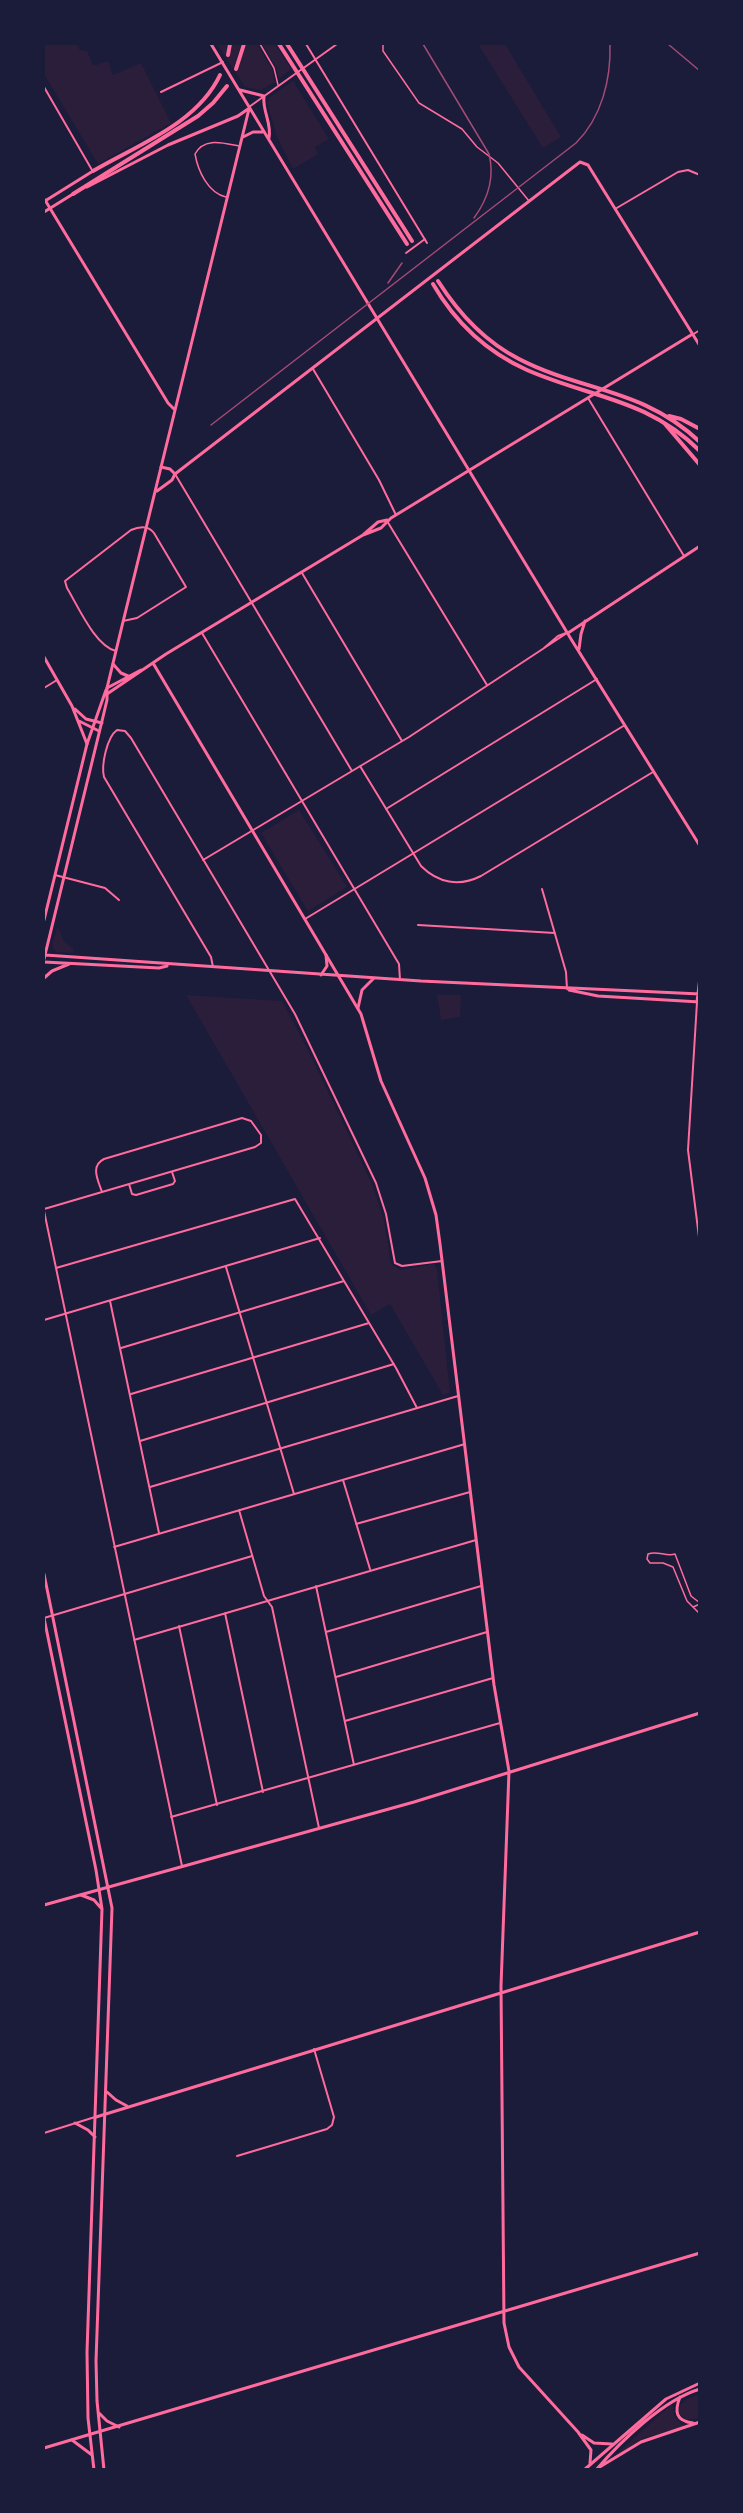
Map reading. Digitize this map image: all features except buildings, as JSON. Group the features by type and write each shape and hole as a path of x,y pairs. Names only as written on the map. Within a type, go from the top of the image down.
{"highway":[{"path":"228,56 230,44"},
{"path":"236,69 244,44"},
{"path":"279,44 407,244"},
{"path":"286,44 412,241"},
{"path":"93,171 189,115 206,99 220,75"},
{"path":"73,194 198,116 227,86"},
{"path":"438,281 466,319 508,353 538,367 636,400 665,415 699,442"},
{"path":"433,284 448,307 466,327 484,344 509,360 534,372 630,404 662,421 699,451"},
{"path":"665,415 681,419 699,429"},
{"path":"662,421 699,465"}],"main road":[{"path":"211,44 567,633 699,846"},
{"path":"240,90 264,96 263,103 271,128 268,140"},
{"path":"44,212 73,194 168,145 238,116 249,107"},
{"path":"44,920 87,744 107,688 249,107"},
{"path":"242,138 253,132 264,132"},
{"path":"155,492 172,480 175,474 577,164 585,162 699,346"},
{"path":"93,171 44,201 168,403 176,410"},
{"path":"107,694 252,602 363,535 381,528 387,520 691,335"},
{"path":"161,467 170,469 175,474"},
{"path":"567,633 699,546"},
{"path":"579,651 580,634 585,621"},
{"path":"44,657 72,706 87,744"},
{"path":"153,663 358,1008 364,1021 381,1081 428,1184 437,1221 493,1678 509,1771 501,1993 503,2312 507,2339 519,2367 578,2432 591,2451 590,2463"},
{"path":"113,664 121,673 128,676"},
{"path":"107,688 143,670"},
{"path":"44,958 102,723 107,688"},
{"path":"72,706 86,719 102,723"},
{"path":"78,720 99,731"},
{"path":"321,975 327,966 326,954"},
{"path":"44,958 70,963 159,968 169,965"},
{"path":"44,958 159,962 169,965 270,972 567,989 598,996 698,1002 699,977"},
{"path":"44,978 54,969 70,963"},
{"path":"358,1008 362,990 375,978"},
{"path":"567,989 580,987 699,994"},
{"path":"44,1574 109,1887 113,1930 96,2361 104,2469"},
{"path":"44,1618 100,1889 102,1909 87,2352 90,2435 94,2469"},
{"path":"44,1905 319,1828 699,1713"},
{"path":"81,1895 94,1900 102,1909"},
{"path":"96,2117 699,1932"},
{"path":"107,2091 127,2106"},
{"path":"75,2123 95,2137"},
{"path":"44,2448 699,2253"},
{"path":"584,2469 666,2399 699,2383"},
{"path":"596,2469 624,2441 680,2397 699,2389"},
{"path":"680,2397 676,2410 678,2418 686,2422 697,2423"},
{"path":"98,2412 107,2421 119,2427"},
{"path":"596,2469 641,2442 697,2423"},
{"path":"578,2432 594,2443 612,2445"},
{"path":"72,2440 92,2455"}],"street":[{"path":"88,44 98,44"},
{"path":"306,44 427,243"},
{"path":"249,107 337,44"},
{"path":"160,92 223,62"},
{"path":"44,87 93,171"},
{"path":"615,209 678,172 688,170 699,175"},
{"path":"406,253 425,239"},
{"path":"691,335 699,330"},
{"path":"312,368 381,483 396,515"},
{"path":"589,397 684,556"},
{"path":"175,474 352,771"},
{"path":"387,520 487,685"},
{"path":"116,651 108,649 97,637 65,582 131,530 146,527 154,533 185,587 137,618 123,621"},
{"path":"302,572 402,741"},
{"path":"202,633 400,966 400,980"},
{"path":"203,860 402,741 542,650 558,636 567,633"},
{"path":"386,809 597,679"},
{"path":"44,688 57,680"},
{"path":"305,919 625,725"},
{"path":"213,968 211,957 103,774 112,735 117,730 125,731 295,1014 374,1178 386,1214 395,1263 402,1266 442,1261"},
{"path":"360,766 413,854 424,868 439,879 456,883 475,879 653,772"},
{"path":"55,874 105,888 119,900"},
{"path":"542,889 566,972 567,989"},
{"path":"418,925 555,933"},
{"path":"698,1002 688,1150 699,1245"},
{"path":"102,1192 96,1167 98,1162 104,1159 242,1118 251,1121 260,1134 262,1141 257,1146 44,1210 182,1866"},
{"path":"129,1184 134,1195 162,1187 174,1182 172,1171"},
{"path":"56,1268 289,1199 296,1199 394,1364 417,1408"},
{"path":"44,1320 320,1238"},
{"path":"226,1267 294,1494"},
{"path":"121,1348 344,1281"},
{"path":"110,1301 160,1534"},
{"path":"131,1394 369,1323"},
{"path":"140,1441 394,1364"},
{"path":"150,1487 459,1396"},
{"path":"114,1547 465,1444"},
{"path":"343,1480 370,1570"},
{"path":"356,1524 470,1492"},
{"path":"239,1510 264,1596 272,1607 319,1828"},
{"path":"134,1640 476,1539"},
{"path":"44,1618 252,1556"},
{"path":"316,1586 354,1766"},
{"path":"326,1632 482,1586"},
{"path":"225,1613 263,1792"},
{"path":"179,1626 217,1805"},
{"path":"336,1677 487,1632"},
{"path":"345,1721 493,1678"},
{"path":"171,1817 500,1723"},
{"path":"237,2156 327,2129 332,2125 334,2117 314,2049"},
{"path":"44,2133 96,2117"}],"lane":[{"path":"260,44 274,68 278,86"},
{"path":"383,44 383,51 419,103 464,132 477,147 498,163 529,201"},
{"path":"228,197 217,195 210,189 195,154 200,147 214,142 240,146"},
{"path":"692,1608 699,1604 692,1596 675,1554 668,1556 652,1552 647,1559 650,1563 663,1563 673,1567 685,1596 692,1608 699,1614"}],"shaded area":[{"path":"44,44 77,44 80,50 87,51 93,66 108,61 113,75 141,63 171,123 98,164 44,74"},
{"path":"217,44 227,44 226,52 229,57 232,44 241,44 234,67 237,71 246,44 257,44 272,69 275,82 261,90 245,87"},
{"path":"262,44 275,44 291,69 279,79 276,67"},
{"path":"478,44 505,44 561,137 543,148"},
{"path":"293,81 329,139 315,147 318,154 293,169 277,137 267,103 269,98"},
{"path":"299,810 347,887 308,911 261,833"},
{"path":"58,927 64,941 74,950 73,953 57,952 53,949 52,944"},
{"path":"186,995 282,1001 372,1184 384,1220 391,1264 400,1270 434,1264 437,1269 450,1393 443,1395 390,1304 371,1315"},
{"path":"437,995 461,995 460,1017 441,1020"},
{"path":"699,2394 699,2418 683,2417 679,2412 680,2405"},
{"path":"672,2404 675,2417 684,2426 645,2438 613,2457"}],"railway":[{"path":"423,44 489,154 491,180 483,203 474,218"},
{"path":"211,425 576,143 585,133 603,97 609,71 610,44"},
{"path":"668,44 700,71"},
{"path":"388,283 402,263"}]}
